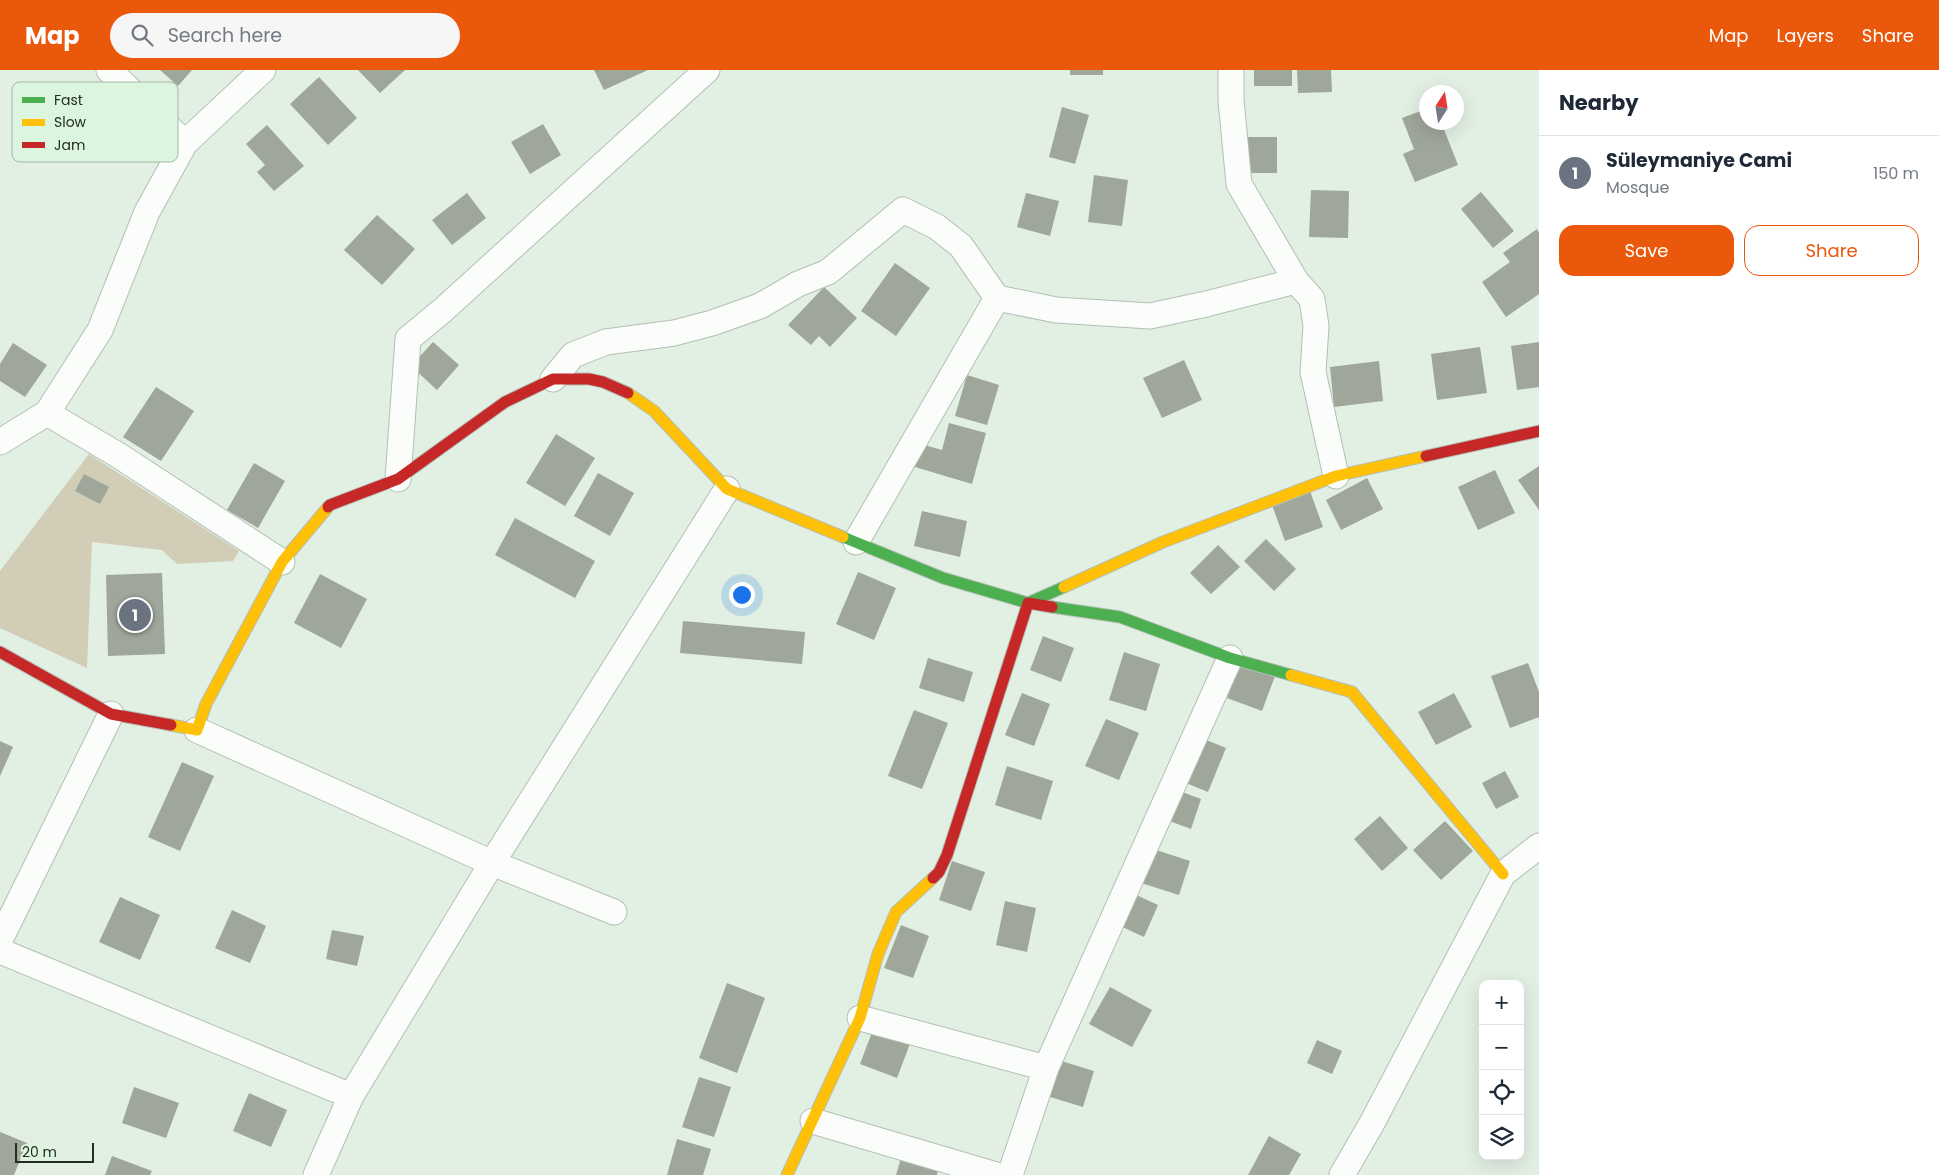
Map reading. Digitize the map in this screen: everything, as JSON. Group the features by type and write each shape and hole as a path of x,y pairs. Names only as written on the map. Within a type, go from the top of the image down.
{"street":[{"path":"109,70 121,82"},
{"path":"178,155 185,143 263,70"},
{"path":"398,479 408,339 450,304 707,70"},
{"path":"1231,70 1231,100 1239,184 1296,281 1312,299 1316,326 1313,372 1336,476"},
{"path":"178,136 185,143"},
{"path":"0,442 47,413 100,330 146,212 174,162"},
{"path":"553,379 573,355 606,342 674,333 712,323 760,306 798,284 828,272 903,210 937,226 961,246 997,298 1056,310 1150,316 1296,281"},
{"path":"856,542 997,298"},
{"path":"197,730 206,704 282,562 330,505 398,479 505,402 553,379 589,378 622,389 654,411 727,489 943,578 1028,603 1120,617 1230,658 1352,692 1503,874"},
{"path":"47,413 118,455 282,562"},
{"path":"787,1175 860,1018 878,954 896,912 939,872 948,855 1028,603 1163,542 1336,476 1539,431"},
{"path":"316,1175 351,1096 492,863 727,489"},
{"path":"0,652 111,714 197,730 492,863 614,912"},
{"path":"1010,1175 1046,1068 1230,658"},
{"path":"0,940 111,714"},
{"path":"1342,1175 1372,1123 1503,874 1539,846"},
{"path":"0,951 351,1096"},
{"path":"860,1018 1046,1068"},
{"path":"813,1121 996,1175"}],"shaded area":[{"path":"89,454 239,551 233,561 177,564 162,550 92,542 87,668 0,628 0,571"}],"building":[{"path":"160,70 192,70 178,86 178,82 174,82"},
{"path":"358,70 405,70 380,93"},
{"path":"594,70 648,70 604,90"},
{"path":"1070,70 1103,70 1103,75 1070,75"},
{"path":"1254,70 1292,70 1292,86 1254,86"},
{"path":"1297,70 1331,70 1332,92 1298,93"},
{"path":"319,77 357,118 328,145 290,104"},
{"path":"1062,107 1089,115 1075,164 1049,157"},
{"path":"1419,112 1419,130 1444,130 1458,165 1415,182 1403,154 1414,149 1402,118"},
{"path":"543,124 561,155 530,174 511,142"},
{"path":"267,125 304,166 274,191 257,172 265,165 246,144"},
{"path":"1243,137 1277,137 1277,173 1243,173"},
{"path":"1094,175 1128,180 1122,226 1088,222"},
{"path":"1311,190 1349,191 1348,238 1309,237"},
{"path":"1481,192 1514,231 1493,248 1461,209"},
{"path":"467,193 486,218 452,245 432,220"},
{"path":"1026,193 1059,201 1050,236 1017,227"},
{"path":"377,215 415,249 382,285 344,250"},
{"path":"1537,229 1539,233 1539,294 1506,317 1482,282 1510,262 1503,253"},
{"path":"895,263 930,288 896,336 861,311"},
{"path":"824,287 857,318 830,347 819,336 811,345 788,325"},
{"path":"433,342 459,365 437,390 411,366"},
{"path":"1539,342 1539,387 1517,390 1511,346"},
{"path":"13,343 47,365 25,397 0,381 0,364"},
{"path":"1480,347 1487,393 1437,400 1431,354"},
{"path":"1184,360 1202,400 1162,418 1143,378"},
{"path":"1379,361 1383,401 1334,407 1330,367"},
{"path":"967,375 999,385 987,425 955,416"},
{"path":"156,387 194,411 161,461 123,437"},
{"path":"949,423 986,433 972,484 915,467 921,444 942,450"},
{"path":"556,434 595,458 565,506 526,483"},
{"path":"254,463 285,481 258,528 227,510"},
{"path":"1539,466 1539,510 1518,480"},
{"path":"1495,470 1515,513 1478,530 1458,487"},
{"path":"598,473 634,493 610,536 574,516"},
{"path":"84,474 109,487 100,504 75,491"},
{"path":"1367,478 1383,509 1341,530 1326,500"},
{"path":"1310,491 1323,527 1285,541 1272,505"},
{"path":"922,511 967,521 960,557 914,546"},
{"path":"515,518 595,561 575,598 495,555"},
{"path":"1266,539 1296,569 1274,591 1244,561"},
{"path":"1218,545 1240,567 1211,594 1190,573"},
{"path":"858,572 896,588 874,640 836,624"},
{"path":"162,573 165,654 108,656 106,575"},
{"path":"320,574 367,599 341,648 294,623"},
{"path":"683,621 805,632 802,664 680,653"},
{"path":"1043,636 1074,648 1061,682 1030,670"},
{"path":"1124,652 1160,664 1146,711 1109,700"},
{"path":"928,658 973,672 964,702 919,688"},
{"path":"1240,663 1275,676 1262,711 1227,698"},
{"path":"1528,663 1539,692 1539,717 1510,728 1491,676"},
{"path":"1022,693 1050,704 1034,746 1005,735"},
{"path":"1454,693 1472,727 1436,745 1418,712"},
{"path":"914,710 948,723 922,789 888,776"},
{"path":"1106,719 1139,733 1119,780 1085,766"},
{"path":"1199,737 1226,748 1208,792 1181,781"},
{"path":"0,741 13,747 0,776"},
{"path":"182,762 214,776 180,851 148,837"},
{"path":"1007,766 1053,781 1041,820 995,805"},
{"path":"1505,771 1519,797 1496,809 1482,783"},
{"path":"1174,789 1201,799 1191,829 1164,819"},
{"path":"1380,816 1408,848 1382,871 1354,839"},
{"path":"1445,821 1473,851 1441,880 1413,850"},
{"path":"1153,849 1190,861 1179,895 1141,883"},
{"path":"952,861 985,872 971,911 939,900"},
{"path":"1132,893 1158,905 1144,937 1118,925"},
{"path":"120,897 160,915 140,960 99,942"},
{"path":"1005,901 1036,908 1027,952 996,945"},
{"path":"232,910 266,926 250,963 215,948"},
{"path":"901,925 929,936 913,978 884,968"},
{"path":"332,930 364,936 357,966 326,959"},
{"path":"727,983 765,998 737,1073 699,1058"},
{"path":"1110,987 1152,1010 1132,1047 1089,1024"},
{"path":"874,1027 911,1041 897,1078 860,1064"},
{"path":"1317,1040 1342,1051 1332,1074 1307,1063"},
{"path":"1058,1060 1094,1071 1083,1107 1047,1096"},
{"path":"699,1077 731,1087 714,1137 682,1127"},
{"path":"134,1087 179,1103 166,1138 122,1123"},
{"path":"249,1093 287,1110 271,1147 233,1131"},
{"path":"0,1132 27,1143 14,1175 0,1175"},
{"path":"1269,1136 1301,1154 1289,1175 1248,1175"},
{"path":"677,1139 711,1149 703,1175 667,1175"},
{"path":"112,1156 152,1171 150,1175 105,1175"},
{"path":"901,1158 938,1169 937,1175 896,1175"}],"traffic: fast":[{"path":"843,537 943,578 1028,603 1064,587"},
{"path":"1052,607 1120,617 1230,658 1291,675"}],"traffic: slow":[{"path":"628,393 654,411 727,489 843,537"},
{"path":"1064,587 1163,542 1336,476 1426,456"},
{"path":"171,725 197,730 206,704 282,562 328,507"},
{"path":"1291,675 1352,692 1503,874"},
{"path":"787,1175 860,1018 878,954 896,912 933,878"}],"traffic: jam":[{"path":"328,507 398,479 505,402 553,379 589,379 603,382 628,393"},
{"path":"1426,456 1539,431"},
{"path":"933,878 939,872 947,855 1028,603 1052,607"},
{"path":"0,652 111,714 171,725"}],"place":[{"name":"Süleymaniye Cami","path":"135,615"}]}
